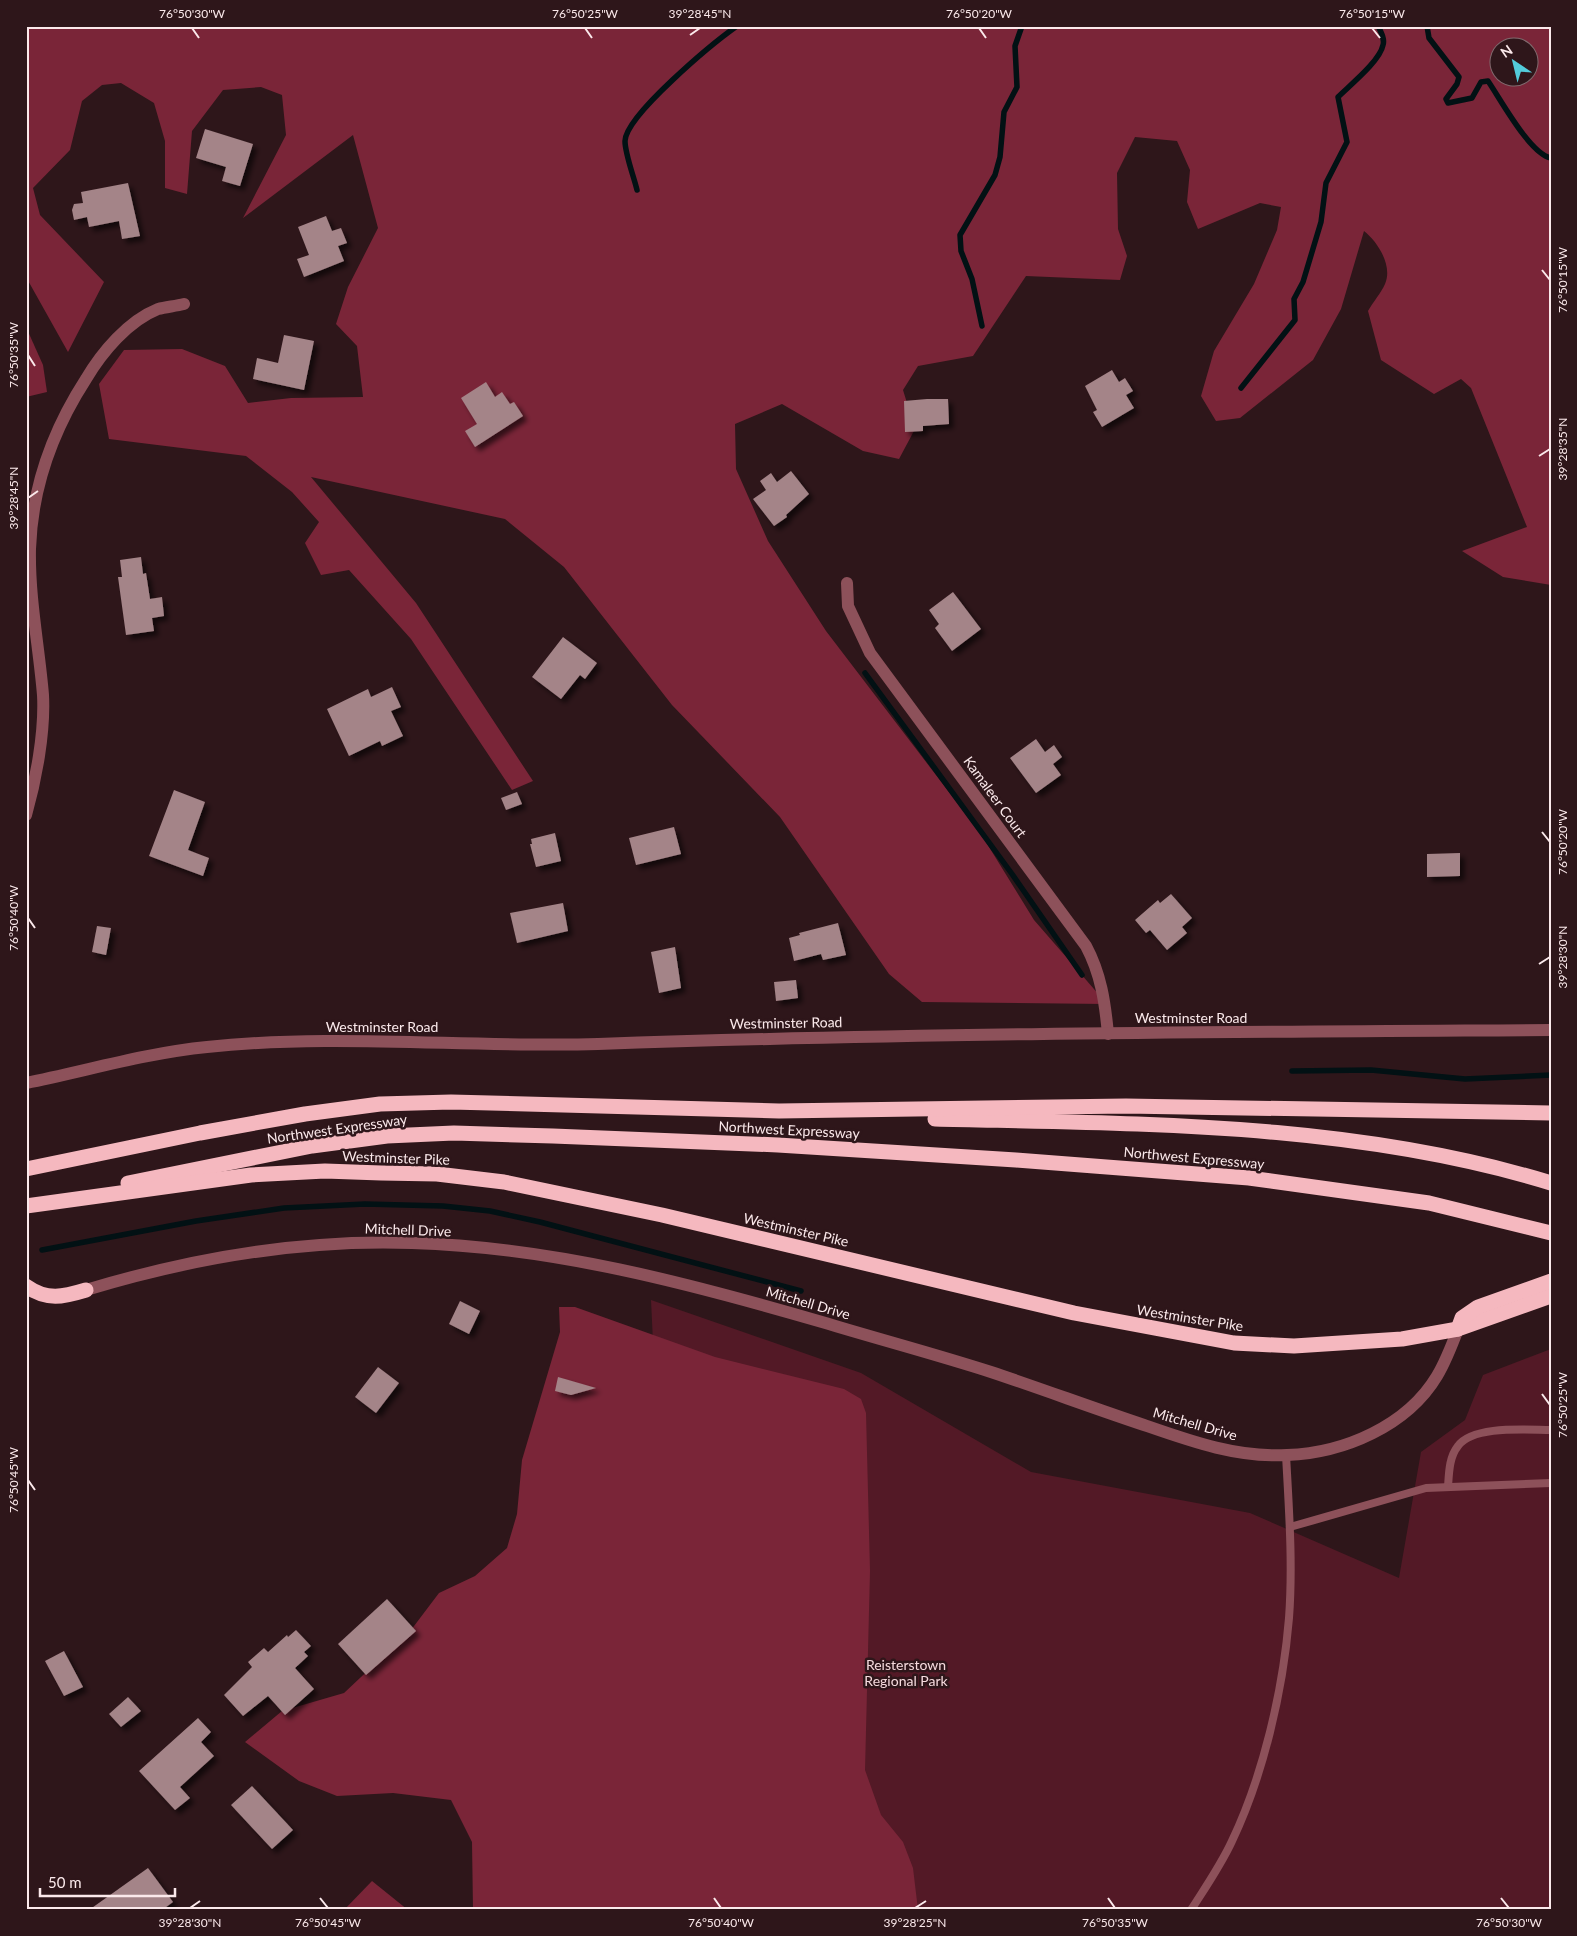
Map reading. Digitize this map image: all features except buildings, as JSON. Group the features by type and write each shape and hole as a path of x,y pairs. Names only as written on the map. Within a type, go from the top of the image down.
{"highway":[{"path":"26,1170 200,1133 305,1114 380,1104 481,1102 780,1111 1126,1106 1551,1113"},
{"name":"Northwest Expressway","path":"780,1111 928,1119 1148,1124 1243,1129 1424,1152 1514,1172 1551,1183"},
{"name":"Northwest Expressway","path":"26,1206 312,1146 387,1136 454,1133 778,1145 1249,1178 1429,1203 1551,1233"},
{"name":"Westminster Pike","path":"26,1206 252,1175 325,1171 437,1174 504,1182 567,1194 810,1249 1074,1313 1234,1343 1294,1346 1402,1339 1458,1329 1551,1296"},
{"path":"1458,1329 1462,1318 1478,1306 1551,1281"},
{"path":"26,1286 53,1298 65,1297 86,1290"}],"street":[{"path":"26,815 36,772 43,698 29,596 30,549 40,477 53,440 72,400 93,367 120,336 136,323 158,310 184,304"},
{"name":"Kamaleer Court","path":"847,584 848,606 870,653 1086,946 1096,964 1100,980 1108,1034"},
{"name":"Westminster Road","path":"26,1083 204,1047 258,1043 364,1041 592,1044 890,1035 1551,1030"},
{"name":"Mitchell Drive","path":"86,1290 184,1264 304,1246 412,1243 545,1257 603,1266 779,1310 989,1372 1203,1445 1241,1452 1286,1456 1320,1451 1349,1443 1376,1432 1404,1413 1421,1398 1437,1377 1458,1329"}],"lane":[{"path":"1448,1487 1451,1459 1458,1445 1469,1436 1503,1430 1551,1430"},
{"path":"1191,1910 1231,1843 1248,1806 1272,1717 1284,1659 1289,1619 1290,1527 1286,1456"},
{"path":"1290,1527 1426,1488 1551,1483"}],"green space":[{"name":"Reisterstown Regional Park","path":"651,1300 861,1373 1031,1472 1250,1513 1399,1578 1421,1452 1465,1420 1483,1375 1551,1349 1551,1910 680,1910"}],"shaded area":[{"path":"26,26 1551,26 1551,585 1503,577 1462,551 1527,527 1471,388 1461,379 1434,394 1381,360 1368,311 1385,284 1387,277 1386,262 1379,248 1364,231 1341,309 1313,360 1240,418 1216,421 1201,396 1214,351 1254,284 1277,230 1281,207 1260,203 1198,229 1187,202 1190,170 1177,141 1135,137 1117,173 1118,229 1127,256 1120,280 1026,276 973,356 918,366 903,390 915,429 899,459 863,451 782,404 735,424 736,469 768,541 826,631 981,834 1034,920 1107,1004 922,1002 889,974 780,817 672,705 564,567 505,519 311,477 416,603 533,781 512,790 411,639 349,570 321,575 305,543 319,522 292,492 246,456 109,439 99,384 124,350 182,349 225,366 248,403 291,398 363,397 357,346 336,324 348,287 378,228 353,135 243,218 286,135 282,95 261,87 223,90 192,131 187,194 165,188 165,141 154,103 121,83 102,85 82,101 70,150 33,188 40,215 104,282 68,352 26,277"},
{"path":"26,327 43,365 47,392 26,397"},
{"path":"559,1307 575,1307 715,1357 844,1389 861,1399 866,1413 870,1571 865,1770 881,1815 903,1842 913,1868 918,1910 473,1910 472,1842 451,1800 393,1793 337,1796 299,1781 245,1742 282,1711 344,1693 411,1630 439,1593 475,1576 507,1548 517,1514 522,1460 560,1332"},
{"path":"372,1881 408,1910 344,1910"}],"waterway":[{"path":"637,190 625,146 629,129 640,114 672,80 737,26"},
{"path":"982,326 972,279 961,251 960,235 995,175 1000,157 1004,112 1017,87 1015,46 1022,26"},
{"path":"1241,388 1295,320 1294,299 1303,282 1321,222 1326,183 1347,142 1338,97 1371,65 1381,51 1383,40 1378,26"},
{"path":"1427,26 1429,38 1459,77 1457,84 1446,99 1448,103 1472,98 1481,82 1488,81 1525,137 1534,147 1551,158"},
{"path":"865,673 1012,874 1082,975"},
{"path":"1292,1071 1371,1070 1465,1079 1551,1075"},
{"path":"42,1250 196,1221 284,1208 365,1204 443,1206 490,1211 540,1222 801,1291"}]}
